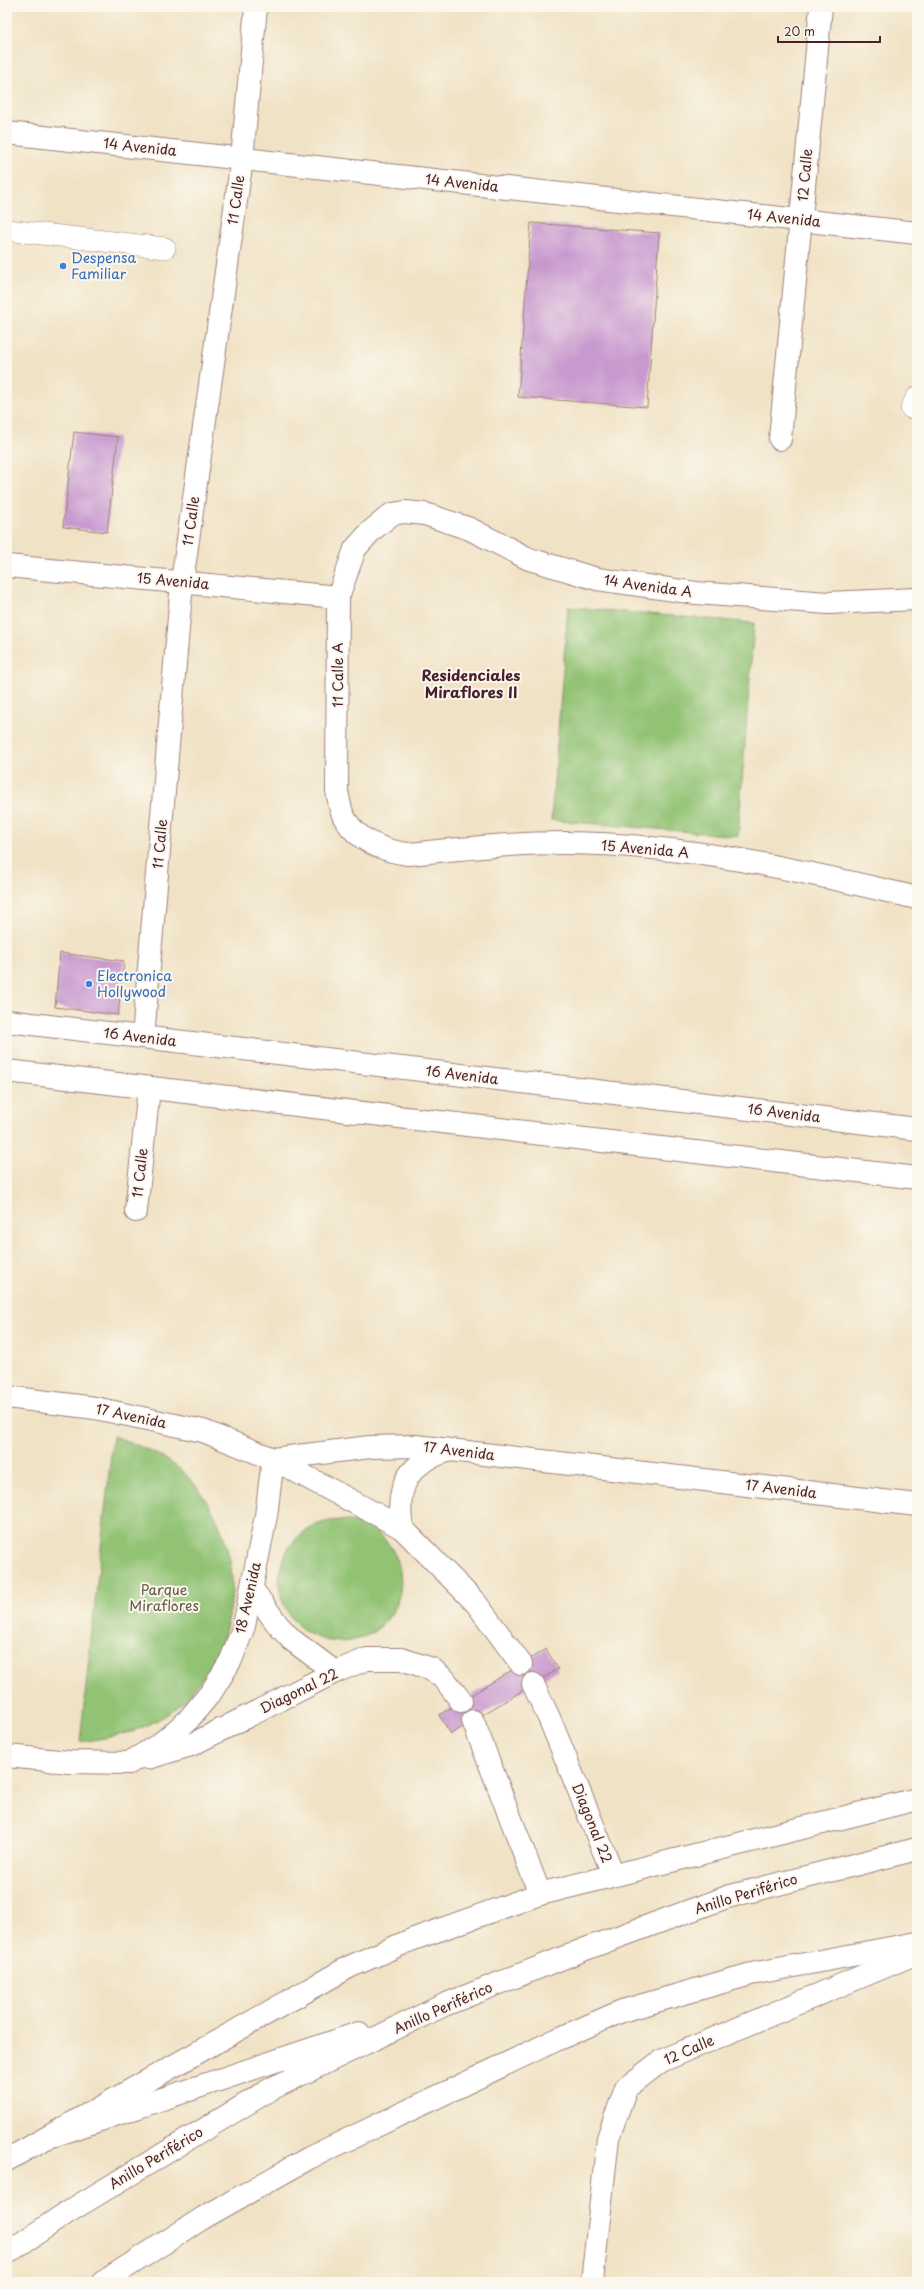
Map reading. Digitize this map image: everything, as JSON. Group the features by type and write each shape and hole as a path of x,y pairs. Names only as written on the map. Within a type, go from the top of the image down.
{"main road":[{"name":"11 Calle","path":"143,1037 182,582 242,159 256,7"},
{"name":"12 Calle","path":"780,439 821,7"},
{"name":"14 Avenida","path":"7,133 917,233"},
{"name":"14 Avenida A","path":"392,514 405,512 425,514 470,529 528,559 597,579 696,593 828,603 917,599"},
{"name":"11 Calle A","path":"370,843 344,818 337,791 338,597 355,549 371,531 392,514"},
{"name":"15 Avenida","path":"7,566 338,597"},
{"name":"15 Avenida A","path":"370,843 395,852 408,854 498,846 566,844 652,849 749,860 795,869 917,898"},
{"name":"16 Avenida","path":"7,1021 917,1129"},
{"path":"7,1071 917,1178"},
{"name":"11 Calle","path":"136,1211 149,1088"},
{"name":"17 Avenida","path":"7,1398 96,1408 202,1431 273,1459 370,1447 416,1446 917,1505"},
{"path":"402,1528 398,1507 403,1486 414,1469 431,1456 452,1450"},
{"path":"273,1459 402,1528 476,1603 521,1664"},
{"name":"18 Avenida","path":"129,1763 160,1744 188,1720 212,1692 231,1660 244,1626 252,1589 266,1516 273,1459"},
{"path":"252,1589 278,1625 292,1640 336,1672"},
{"name":"Diagonal 22","path":"129,1763 158,1756 191,1745 336,1672 368,1659 401,1659 432,1669 445,1680 461,1701"},
{"name":"Diagonal 22","path":"533,1684 550,1720 613,1874"},
{"path":"473,1721 540,1894"},
{"path":"7,1756 70,1762 129,1763"},
{"path":"7,2160 349,1967 446,1926 540,1894 613,1874 778,1835 917,1799"},
{"name":"Anillo Periférico","path":"7,2253 68,2212 271,2089 444,2005 588,1948 727,1897 917,1849"},
{"path":"103,2282 203,2218 309,2158 556,2040 622,2011 751,1974 917,1943"},
{"name":"12 Calle","path":"592,2282 608,2138 626,2088 661,2061 917,1953"},
{"path":"49,2137 444,2005"}],"lane":[{"path":"7,230 166,248"}],"green space":[{"path":"568,607 754,623 738,836 551,820"},
{"name":"Parque Miraflores","path":"113,1436 155,1453 174,1465 191,1480 207,1502 219,1524 227,1548 231,1572 232,1596 228,1621 220,1645 204,1675 194,1689 177,1707 152,1723 132,1731 80,1742"},
{"path":"340,1520 352,1521 363,1525 383,1538 396,1558 400,1569 400,1593 396,1604 383,1624 363,1637 352,1641 340,1642 328,1641 317,1637 297,1624 284,1604 280,1593 279,1581 280,1569 284,1558 297,1538 317,1525 328,1521"}],"building":[{"path":"531,223 659,233 647,407 518,397"},
{"path":"74,432 118,437 107,532 63,527"},
{"path":"7,598 10,598 8,624 7,624"},
{"name":"Electronica Hollywood","path":"60,953 124,961 118,1015 55,1007"},
{"path":"546,1649 558,1669 451,1734 439,1715"}],"place":[{"name":"Despensa Familiar","path":"63,266"},
{"name":"Electronica Hollywood","path":"89,984"}],"district":[{"name":"Residenciales Miraflores II","path":"471,684"}]}
